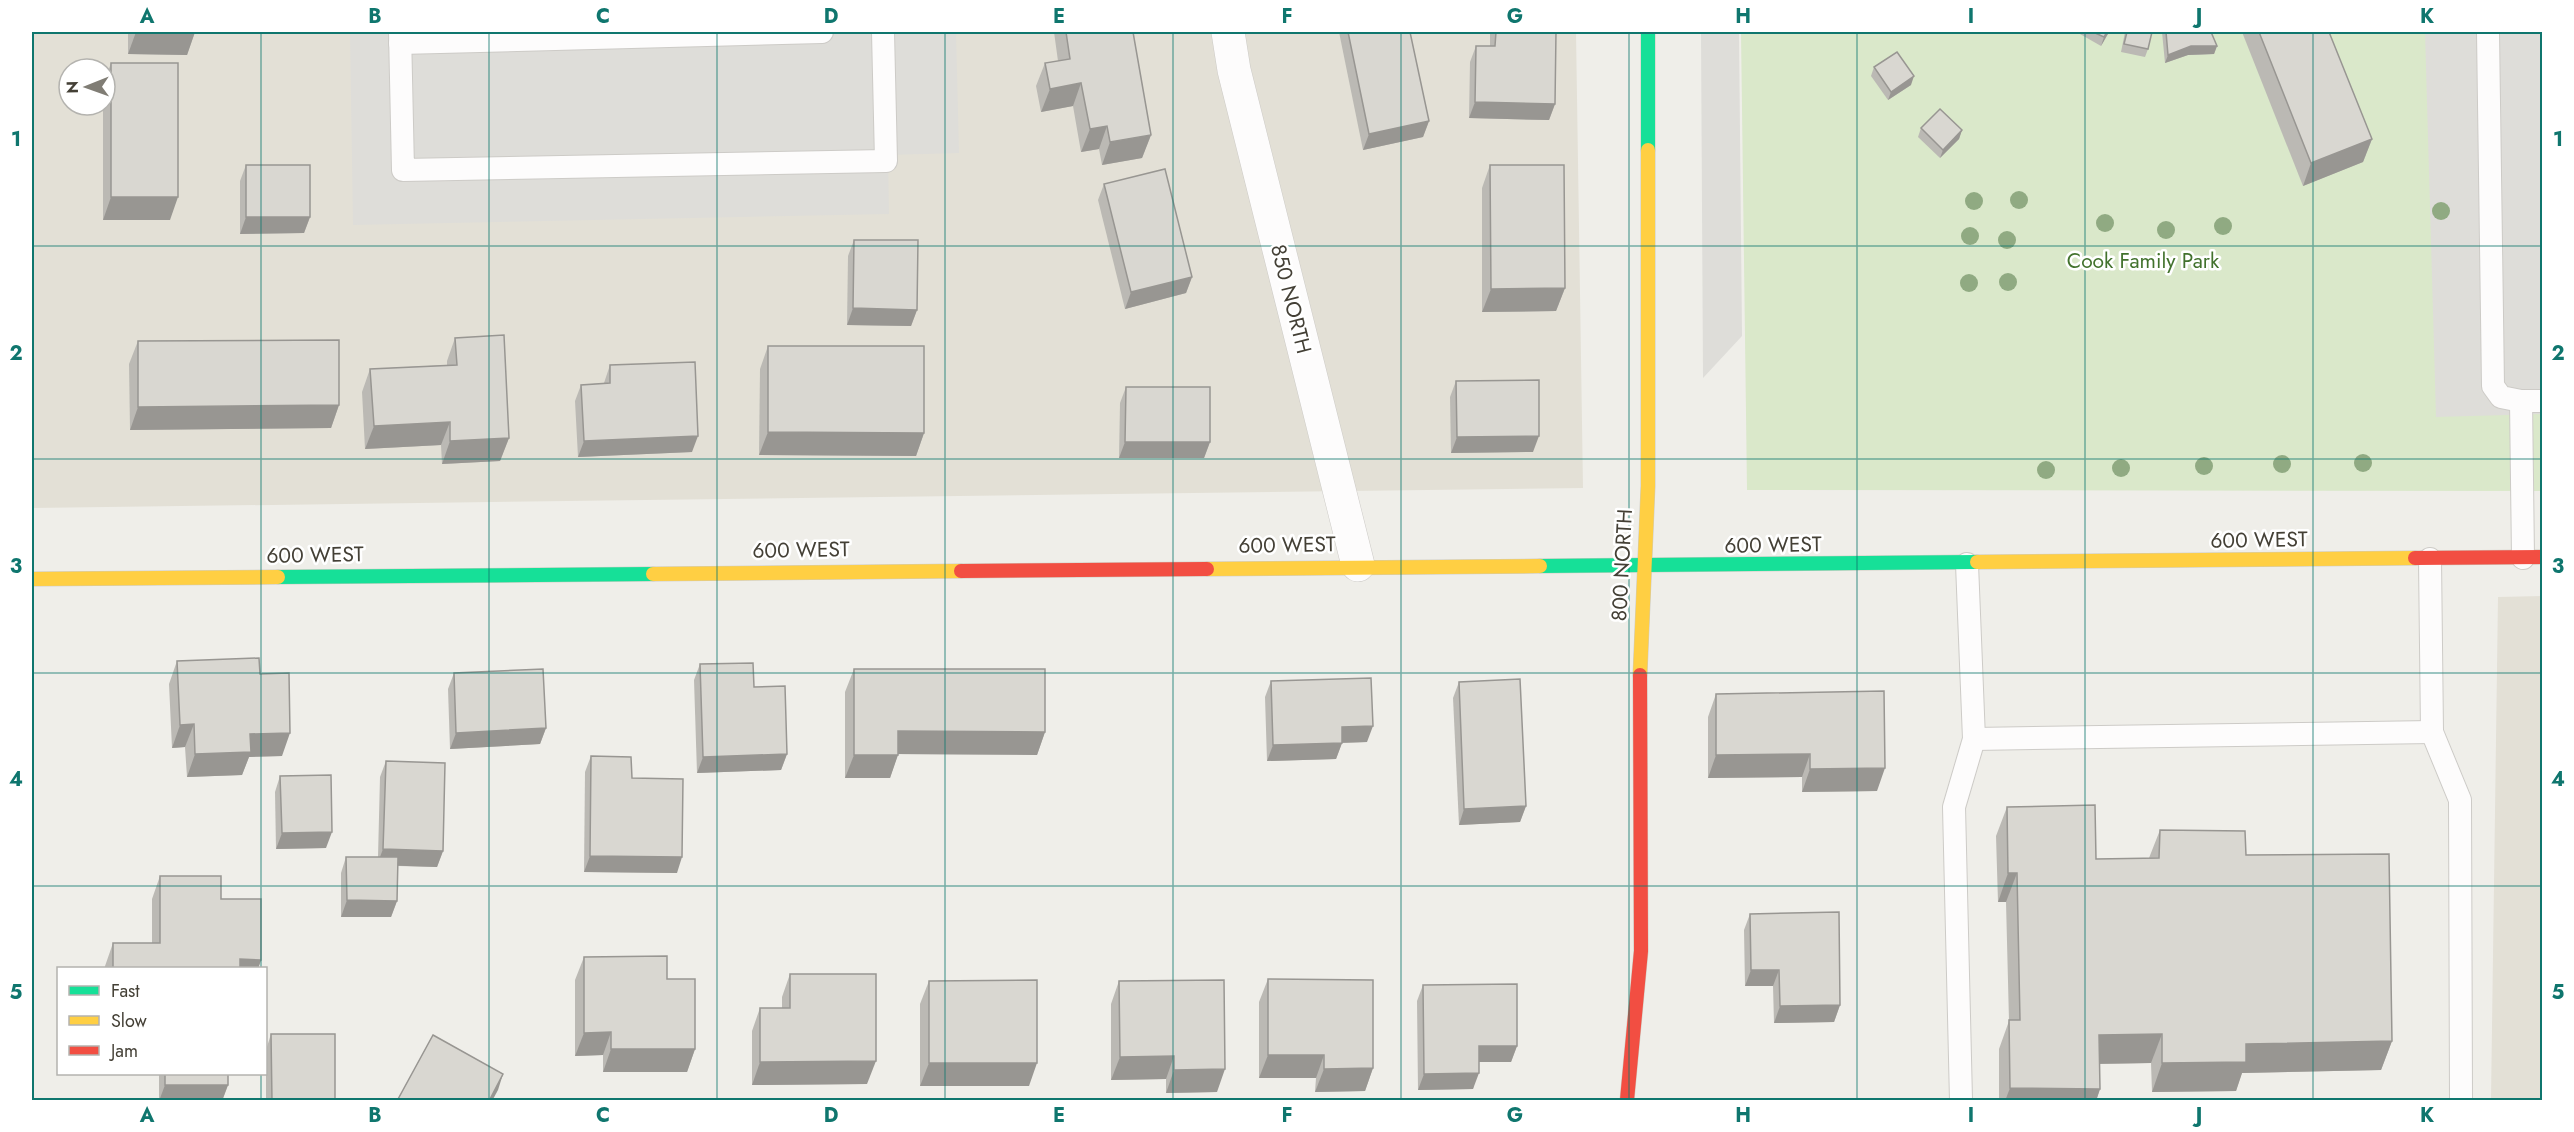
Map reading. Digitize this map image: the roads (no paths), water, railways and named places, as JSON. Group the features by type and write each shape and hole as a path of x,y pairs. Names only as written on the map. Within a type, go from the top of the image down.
{"street":[{"name":"850 NORTH","path":"1228,32 1234,70 1358,565"},
{"name":"800 NORTH","path":"1627,1101 1641,951 1640,641 1648,486 1648,32"},
{"name":"600 WEST","path":"32,579 1358,565 1643,567 2533,558"}],"lane":[{"path":"822,32 400,37 403,170 886,161 883,32"},
{"path":"2488,32 2493,386 2501,397 2532,401 2533,558"},
{"path":"2430,559 2432,732 2460,800 2461,1101"},
{"path":"1961,1101 1954,807 1974,739 1967,564"},
{"path":"1974,739 2432,732"}],"park label":[{"name":"Cook Family Park","path":"2143,261"}]}
